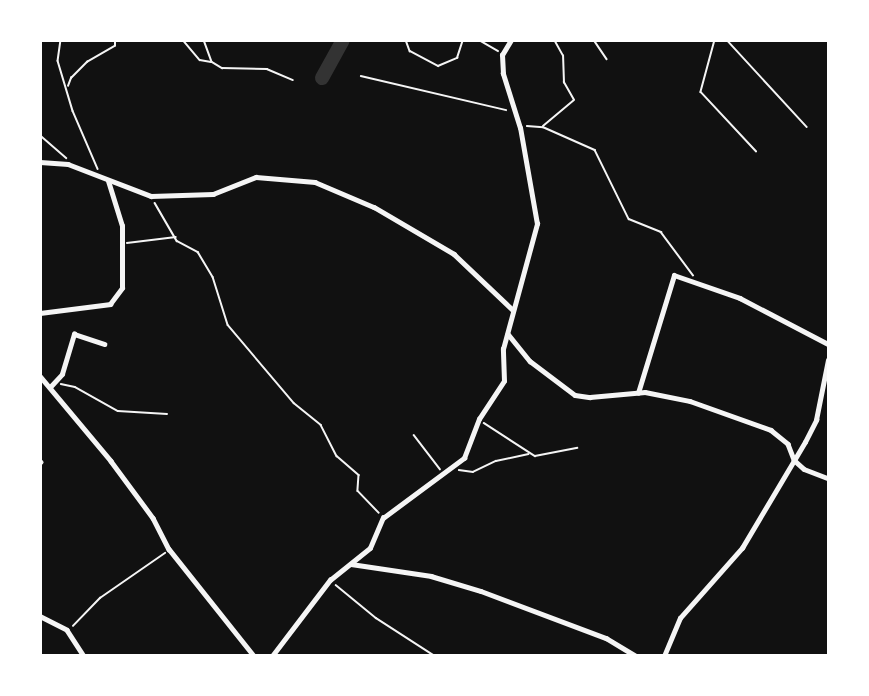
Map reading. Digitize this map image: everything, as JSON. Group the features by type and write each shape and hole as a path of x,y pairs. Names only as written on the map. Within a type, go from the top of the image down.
{"street":[{"path":"272,656 330,580 370,549 383,518 464,458 479,418 504,381 503,349 512,309 537,224 521,132 503,74 502,55 511,40"},
{"path":"40,162 68,164 152,196 213,194 256,177 315,182 374,207 454,254 512,309"},
{"path":"40,314 110,304 122,288 123,244 119,212 108,181"},
{"path":"638,393 670,278 676,275 700,282 828,344"},
{"path":"53,384 62,374 74,334 104,344"},
{"path":"508,334 530,362 575,395 590,398 638,393 690,401 771,430 789,444 794,460 804,469 828,478"},
{"path":"664,656 680,618 742,548 794,460 816,420 828,360"},
{"path":"40,376 53,384 153,518 169,549 254,656"},
{"path":"351,564 431,576 481,591 606,638 636,656"},
{"path":"40,616 67,630 84,656"}],"path":[{"path":"61,40 58,61 68,87 73,111 99,172"},
{"path":"68,87 79,70 115,46 115,40"},
{"path":"183,40 200,60 212,62 226,69 267,69 293,80"},
{"path":"204,40 212,62"},
{"path":"406,40 410,51 438,66 458,58 463,40"},
{"path":"479,40 494,46 502,55"},
{"path":"543,127 574,100 564,83 563,56 554,40"},
{"path":"594,40 607,59"},
{"path":"715,40 701,92 756,151"},
{"path":"727,40 807,127"},
{"path":"361,76 516,112"},
{"path":"521,132 530,125 543,127 595,150 611,188 629,219 661,232 700,282"},
{"path":"40,135 61,150 68,164"},
{"path":"152,196 176,237 198,252 213,277 228,325 294,403 321,425 333,451 359,475 358,491 383,518"},
{"path":"123,244 154,237 176,237"},
{"path":"53,384 75,387 118,411 167,414"},
{"path":"479,418 529,454"},
{"path":"414,435 444,474"},
{"path":"453,468 473,472 496,461 529,454 545,456 576,448"},
{"path":"67,630 100,598 169,549"},
{"path":"330,580 376,618 435,656"}],"waterway":[{"path":"322,78 343,40"}]}
